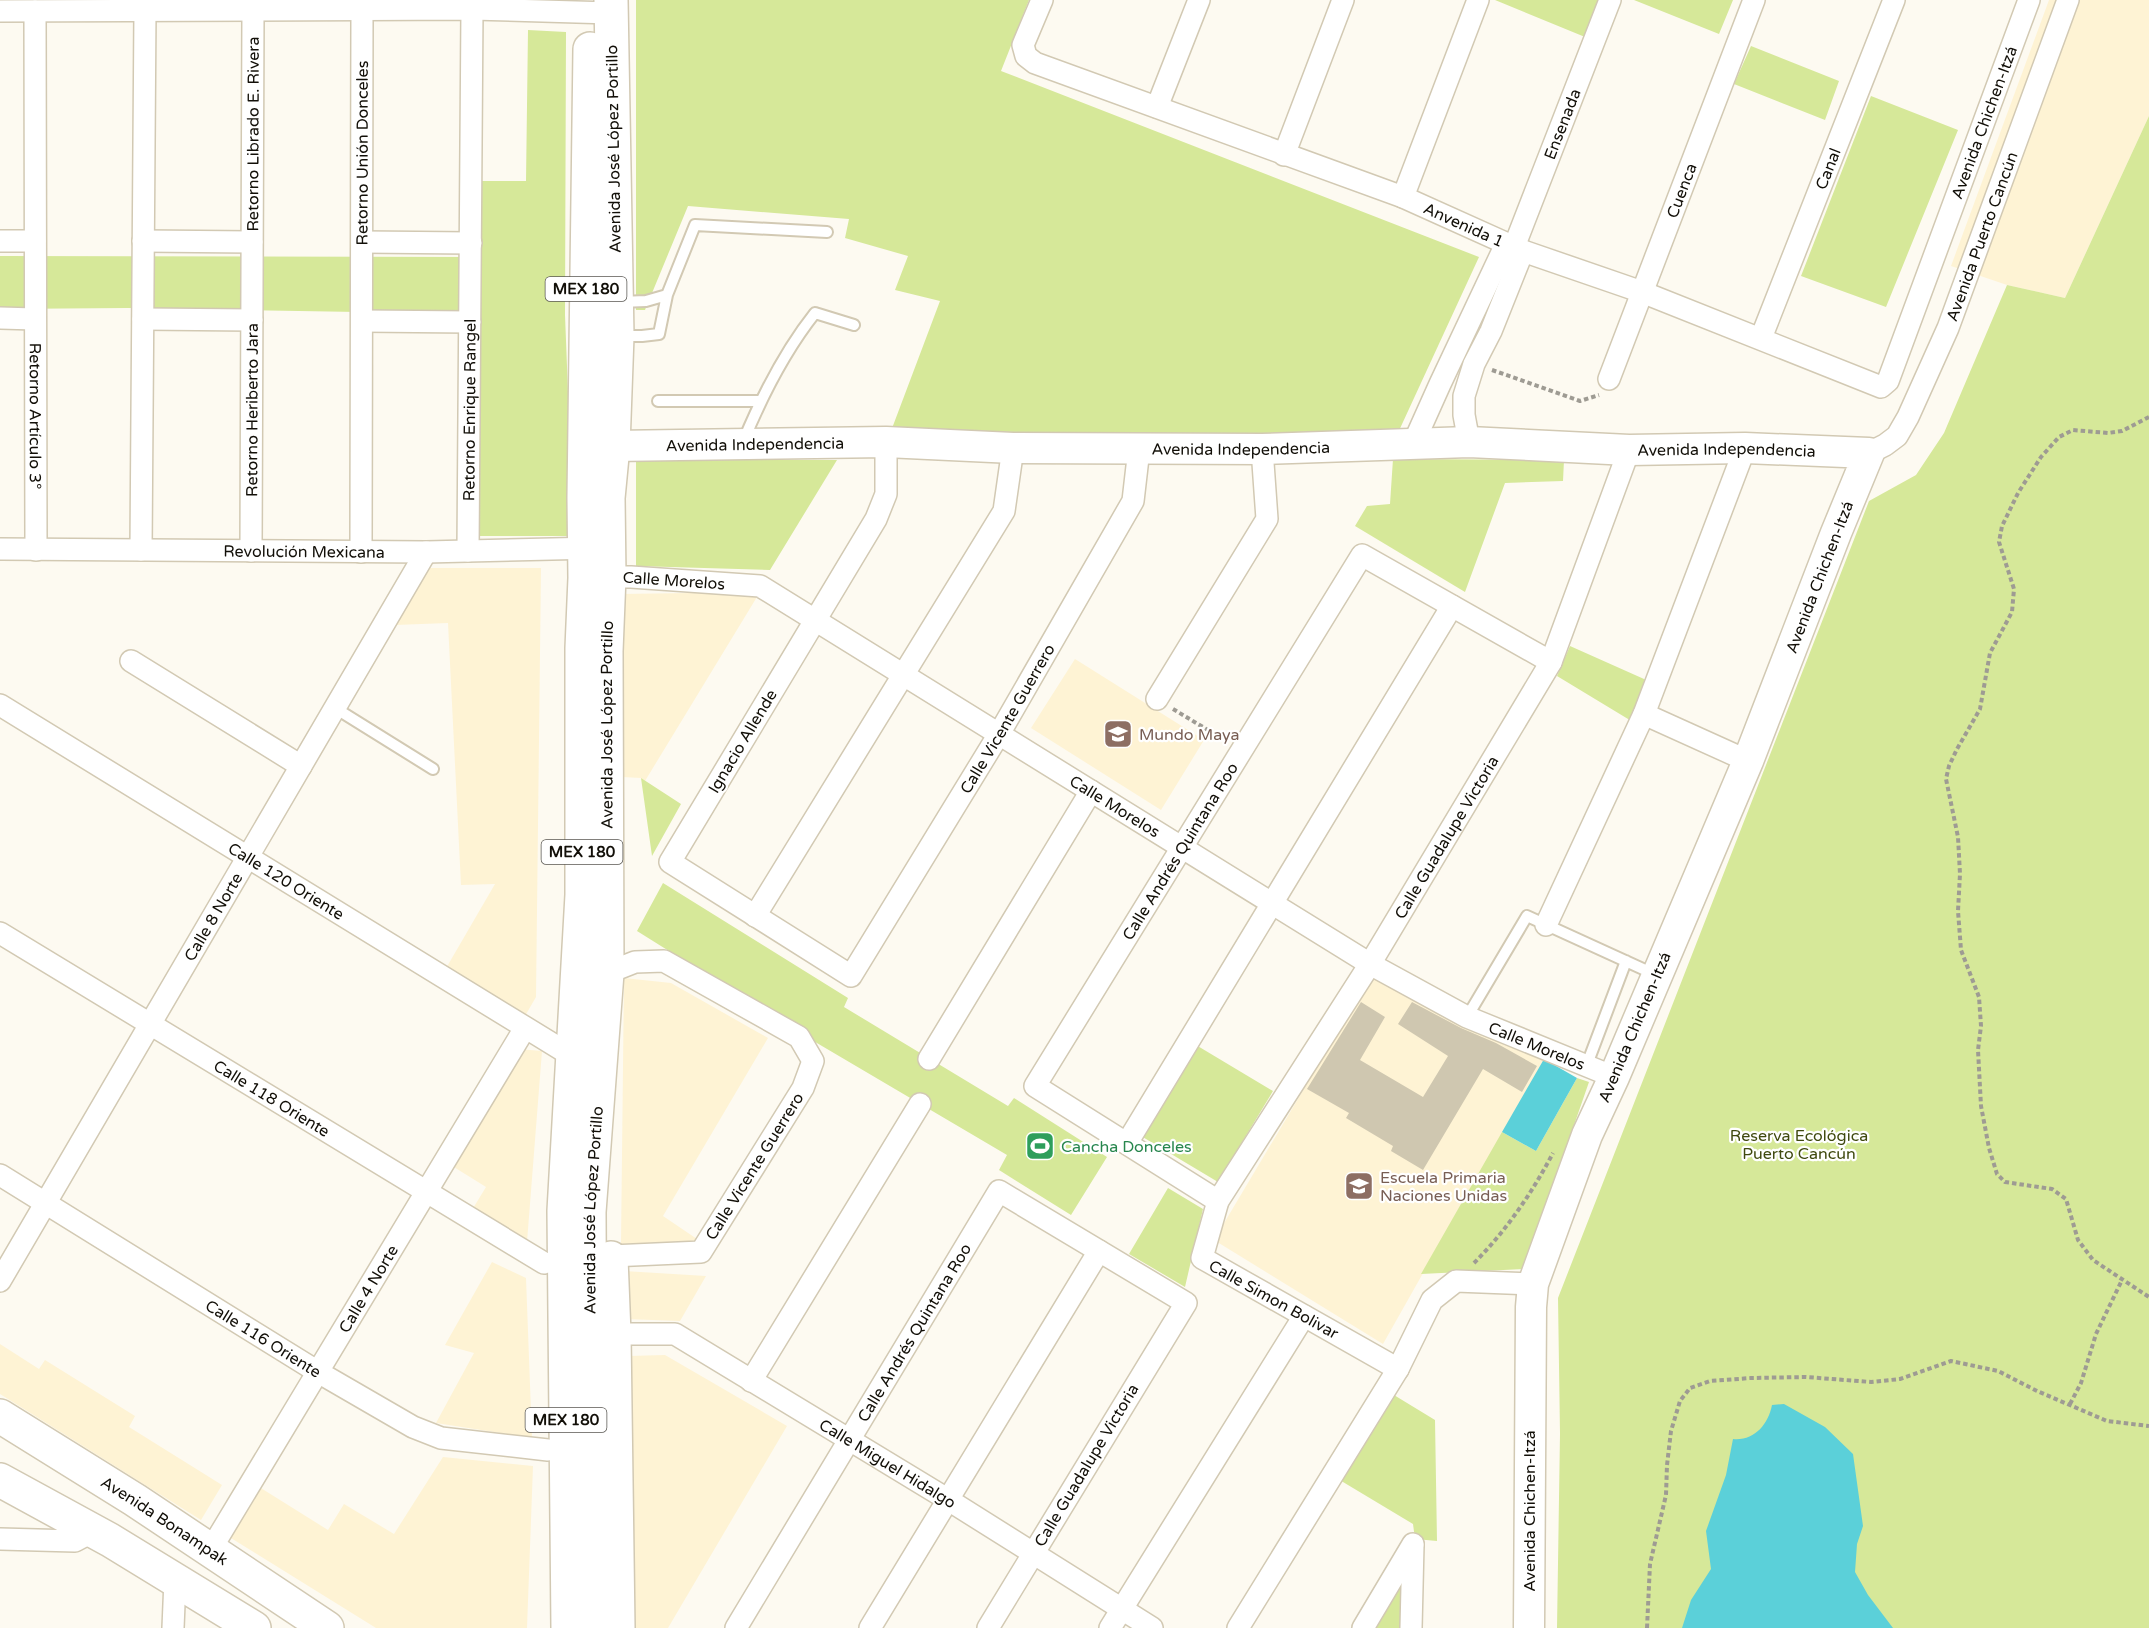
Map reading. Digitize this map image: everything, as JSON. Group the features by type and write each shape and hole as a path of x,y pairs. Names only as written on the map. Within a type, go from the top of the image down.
{"main road":[{"name":"Avenida José López Portillo","path":"567,1628 577,1212 587,1054 582,895 582,648 608,498 613,446 616,336 600,7"},
{"name":"Avenida José López Portillo","path":"587,1054 607,973 606,651 597,562 584,498 600,7"},
{"path":"587,1054 611,1210 618,1628"},
{"path":"552,1628 544,1263 550,1186 587,1054"},
{"name":"Avenida José López Portillo","path":"577,1212 591,1628"},
{"name":"Avenida Bonampak","path":"0,1416 211,1549 307,1623"},
{"path":"0,1480 94,1531 254,1628"}],"street":[{"name":"Anvenida 1","path":"1042,0 1023,45 1026,56 1035,63 1403,197 1514,248 1642,292 1874,385 1881,387 1888,381"},
{"path":"1157,107 1199,0"},
{"path":"1284,155 1343,0"},
{"path":"1403,197 1478,0"},
{"name":"Ensenada","path":"1469,442 1464,415 1464,396 1474,364 1491,331 1514,248 1610,0"},
{"name":"Cuenca","path":"1609,379 1754,0"},
{"name":"Canal","path":"1761,338 1894,0"},
{"name":"Avenida Chichen-Itzá","path":"1888,381 2029,0"},
{"name":"Avenida Puerto Cancún","path":"1869,453 1897,436 1908,417 1948,328 2068,0"},
{"path":"0,11 45,7 145,10 167,5 253,10 278,5 362,9 388,5 472,9 546,5 600,7"},
{"name":"Retorno Artículo 3°","path":"36,550 35,241 45,7"},
{"name":"Retorno Unión Donceles","path":"362,9 362,242 471,243"},
{"path":"470,322 472,9"},
{"path":"141,550 145,10"},
{"name":"Retorno Librado E. Rivera","path":"143,241 252,242 253,10"},
{"path":"0,241 35,241"},
{"path":"252,242 252,320"},
{"path":"361,552 362,242"},
{"name":"Ensenada","path":"1414,442 1440,384 1514,248"},
{"path":"0,318 35,319"},
{"name":"Retorno Heriberto Jara","path":"143,319 252,320 251,551"},
{"name":"Retorno Enrique Rangel","path":"362,321 470,322 468,550"},
{"name":"Avenida Independencia","path":"613,446 742,446 886,442 1013,448 1262,449 1414,442 1469,442 1629,450 1745,448 1869,453"},
{"name":"Ignacio Allende","path":"755,916 670,862 876,519 886,494 886,442"},
{"path":"755,916 1004,511 1013,448"},
{"path":"1546,925 1644,714 1745,448"},
{"name":"Calle Vicente Guerrero","path":"755,916 851,976 999,734 1133,501 1139,449"},
{"path":"1157,699 1267,519 1262,449"},
{"name":"Calle Guadalupe Victoria","path":"1218,1200 1370,964 1551,662 1629,450"},
{"name":"Avenida Chichen-Itzá","path":"1529,1628 1530,1329 1533,1284 1587,1135 1614,1077 1748,761 1836,532 1869,453"},
{"name":"Revolución Mexicana","path":"0,550 426,552 468,550 597,562"},
{"name":"Calle 8 Norte","path":"0,1281 426,552"},
{"name":"Calle Andrés Quintana Roo","path":"1126,1143 1035,1086 1362,555 1452,606"},
{"name":"Calle Morelos","path":"597,562 760,586 1370,964 1467,1017 1586,1068 1614,1077"},
{"path":"1218,1200 1126,1143 1452,606 1551,662"},
{"path":"130,661 301,766"},
{"name":"Calle 120 Oriente","path":"0,705 525,1028 587,1054"},
{"path":"1644,714 1748,761"},
{"path":"929,1059 1092,792"},
{"name":"Calle 118 Oriente","path":"0,933 544,1263"},
{"name":"Calle Vicente Guerrero","path":"607,973 634,962 664,961 799,1037 813,1061 803,1088 701,1252 610,1256"},
{"name":"Calle 4 Norte","path":"211,1549 525,1028"},
{"path":"751,1382 920,1104"},
{"name":"Calle 116 Oriente","path":"0,1175 318,1372 413,1427 441,1438 548,1450"},
{"name":"Calle Andrés Quintana Roo","path":"736,1628 999,1191 1099,1251"},
{"name":"Calle Simon Bolivar","path":"1218,1200 1202,1258 1398,1369"},
{"path":"870,1628 1099,1251"},
{"name":"Calle Guadalupe Victoria","path":"988,1628 1186,1303 1099,1251"},
{"path":"1238,1628 1398,1369 1432,1300 1456,1281 1533,1284"},
{"path":"1110,1628 1304,1316"},
{"name":"Calle Miguel Hidalgo","path":"614,1334 675,1334 947,1499 1152,1628"},
{"path":"0,1539 75,1541 94,1531"},
{"path":"1363,1628 1413,1544 1411,1628"},
{"path":"173,1628 175,1580"}],"lane":[{"path":"616,336 642,336 659,333 667,295 695,225 827,232"},
{"path":"615,302 646,301 667,295"},
{"path":"742,446 760,401 798,334 815,314 854,325"},
{"path":"658,401 760,401"},
{"path":"335,708 433,769"},
{"path":"1467,1017 1527,916 1657,975"},
{"path":"1586,1068 1626,961"}],"path":[{"path":"1474,364 1580,400 1601,394 1609,379"},
{"path":"2149,417 2122,431 2108,433 2073,430 2060,437 2041,457 2018,493 2002,526 1999,542 2014,589 2012,612 1990,653 1980,709 1957,749 1946,779 1958,837 1960,950 1979,997 1981,1026 1978,1050 1981,1106 1989,1148 1997,1174 2005,1182 2052,1190 2066,1199 2078,1240 2093,1260 2149,1297"},
{"path":"1157,699 1241,750"},
{"path":"1456,1281 1490,1247 1529,1195 1557,1145"},
{"path":"2070,1404 2081,1383 2096,1334 2122,1280"},
{"path":"1647,1628 1650,1564 1666,1495 1666,1466 1671,1431 1680,1401 1690,1388 1710,1381 1750,1378 1806,1377 1871,1382 1900,1379 1951,1361 1998,1371 2037,1391 2107,1420 2149,1426"}],"shaded area":[{"path":"2049,0 2149,0 2149,116 2065,298 2007,285 1951,266"},
{"path":"430,568 541,568 536,997 525,1016 445,970 495,884 461,885 448,623 395,625"},
{"path":"760,592 645,781 641,778 622,777 620,594"},
{"name":"Mundo Maya","path":"1075,659 1204,740 1161,810 1031,728"},
{"name":"Escuela Primaria Naciones Unidas","path":"1380,961 1544,1059 1383,1344 1214,1240"},
{"path":"624,978 671,983 768,1038 663,1216 697,1239 693,1245 621,1244"},
{"path":"518,1049 542,1051 527,1242 472,1210 486,1187 449,1164"},
{"path":"492,1262 526,1278 532,1438 436,1423 474,1353 445,1345"},
{"path":"624,1271 706,1276 680,1321 625,1319"},
{"path":"0,1344 39,1369 45,1360 135,1416 129,1427 222,1485 201,1520 0,1394"},
{"path":"665,1355 787,1426 668,1628 629,1628 628,1356"},
{"path":"443,1457 533,1466 527,1628 376,1628 226,1535 256,1485 328,1530 344,1504 394,1534"}],"green space":[{"path":"636,0 1029,0 1001,71 1479,257 1397,435 891,431 940,301 895,290 908,256 845,238 849,219 688,206 645,310 636,310"},
{"path":"1495,0 1598,0 1585,37"},
{"path":"1634,0 1733,0 1719,34"},
{"path":"528,30 566,32 565,315 572,536 475,536 477,314 128,308 0,309 0,256 473,257 473,181 526,181"},
{"path":"1751,46 1839,81 1825,120 1734,84"},
{"path":"1871,96 1958,130 1886,307 1801,276"},
{"name":"Reserva Ecológica Puerto Cancún","path":"2149,116 2149,1628 1557,1628 1560,1434 1558,1298 1869,501 1916,475 1944,433 2007,285 2065,298"},
{"path":"636,459 837,460 770,570 636,566"},
{"path":"1393,459 1564,460 1563,481 1505,483 1465,592 1355,526 1367,506 1390,504"},
{"path":"1570,646 1653,683 1633,722 1557,676"},
{"path":"641,778 681,804 652,856"},
{"path":"663,883 848,998 844,1007 1008,1106 1014,1098 1107,1157 1071,1215 999,1170 1007,1155 805,1036 637,931"},
{"path":"1196,1045 1273,1091 1218,1182 1141,1136"},
{"path":"1577,1078 1589,1082 1524,1269 1421,1274 1502,1132 1536,1151"},
{"path":"1168,1188 1203,1209 1185,1287 1129,1254"},
{"path":"1389,1392 1435,1420 1437,1541 1415,1539 1413,1524 1338,1479"},
{"path":"1410,1556 1407,1628 1368,1628"}],"water":[{"path":"1544,1059 1577,1078 1536,1151 1502,1132"},
{"path":"1784,1404 1825,1427 1853,1454 1863,1526 1857,1544 1855,1572 1868,1595 1893,1628 1682,1628 1691,1600 1711,1569 1706,1531 1726,1475 1733,1439 1741,1439 1754,1434 1767,1419 1772,1405"}],"building":[{"path":"1361,1002 1385,1017 1360,1060 1423,1097 1448,1056 1398,1024 1412,1002 1537,1066 1522,1092 1483,1069 1423,1170 1391,1151 1393,1146 1346,1118 1349,1113 1307,1089"}],"place":[{"name":"Mundo Maya","path":"1118,734"},
{"name":"Cancha Donceles","path":"1040,1146"},
{"name":"Escuela Primaria Naciones Unidas","path":"1359,1186"}]}
